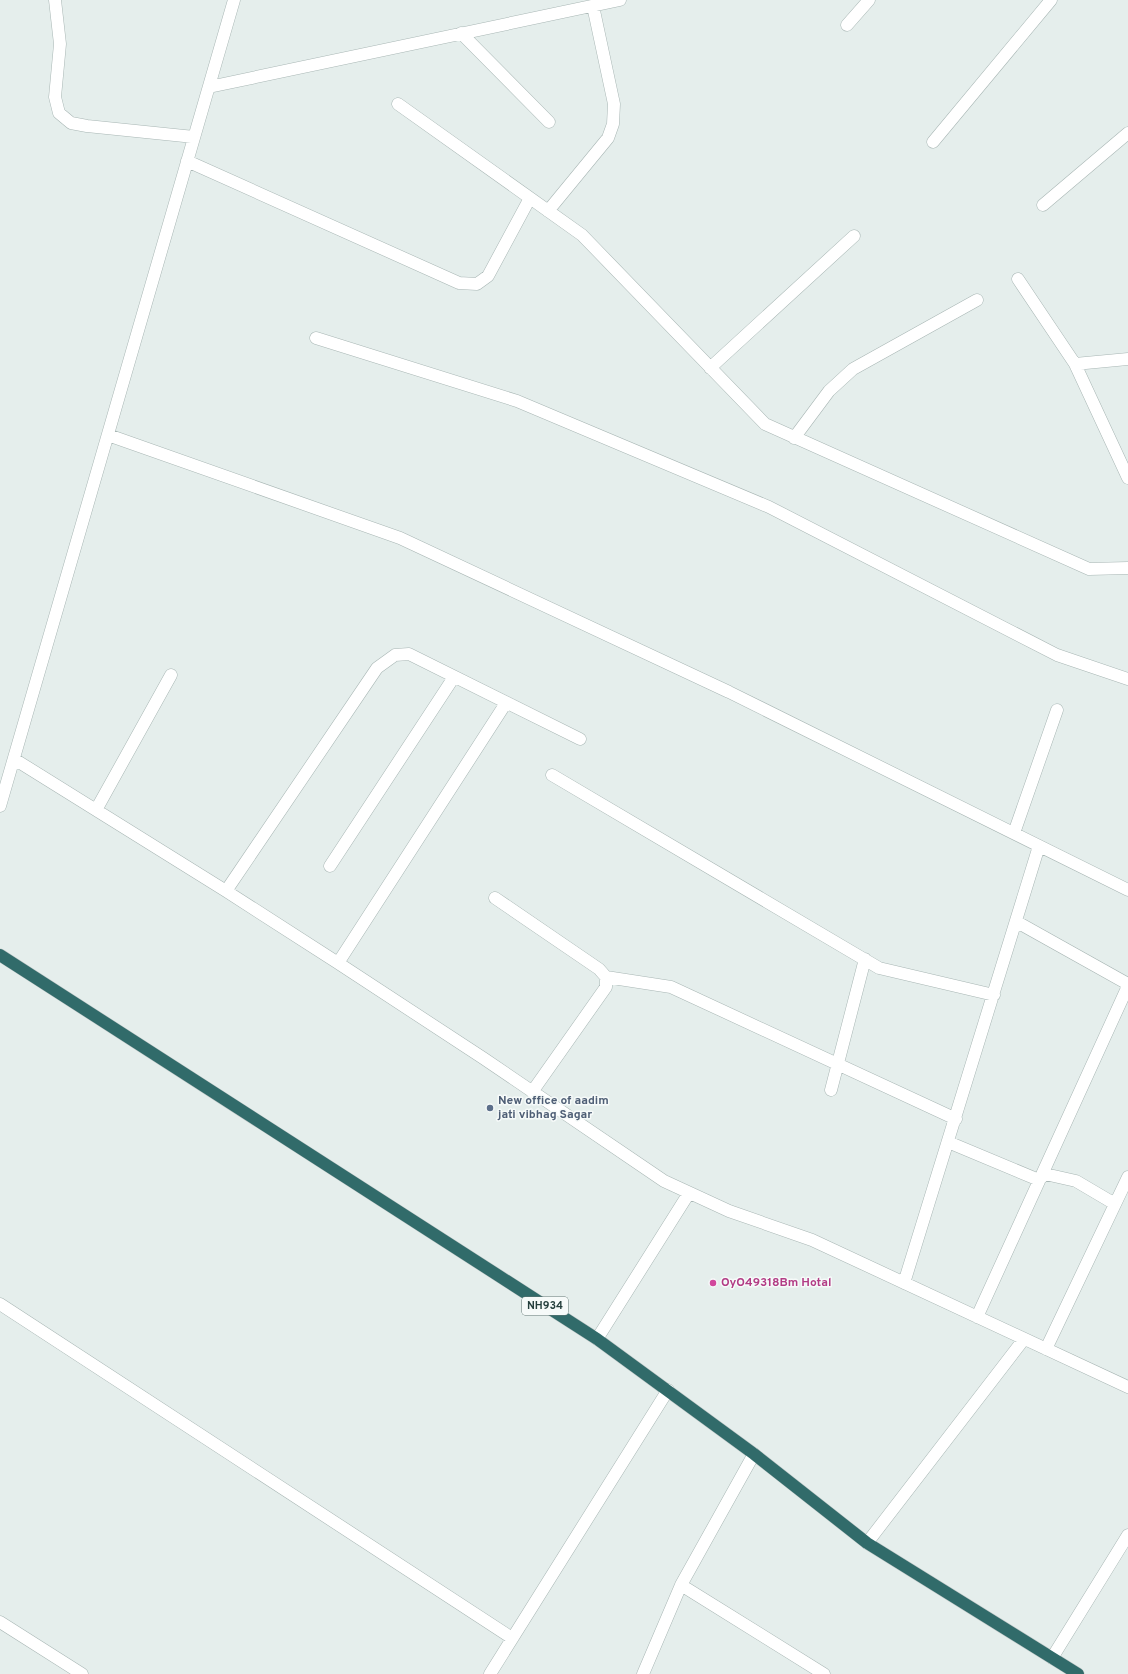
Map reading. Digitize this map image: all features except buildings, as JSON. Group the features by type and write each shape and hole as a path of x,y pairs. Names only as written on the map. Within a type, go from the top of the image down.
{"highway":[{"name":"NH934","path":"0,955 597,1339 754,1454 867,1543 1078,1674"}],"street":[{"path":"55,0 60,44 55,97 59,113 71,123 82,125 194,137"},
{"path":"0,806 234,0"},
{"path":"208,87 620,0"},
{"path":"847,25 869,0"},
{"path":"933,142 1050,0"},
{"path":"548,211 608,138 613,124 614,104 593,6"},
{"path":"461,34 549,122"},
{"path":"398,104 582,235 765,424 1089,569 1128,568"},
{"path":"1043,205 1128,133"},
{"path":"187,161 459,283 477,284 488,276 530,198"},
{"path":"710,368 854,236"},
{"path":"1018,279 1075,364 1128,478"},
{"path":"794,438 829,391 853,370 977,300"},
{"path":"316,338 524,404 769,507 1057,655 1128,679"},
{"path":"1075,364 1128,359"},
{"path":"108,435 400,538 729,692 1128,890"},
{"path":"226,891 377,668 395,655 409,654 580,740"},
{"path":"96,810 171,675"},
{"path":"330,866 454,677"},
{"path":"338,963 506,703"},
{"path":"1014,833 1057,710"},
{"path":"14,759 226,891 338,963 664,1182 729,1211 812,1240 1128,1387"},
{"path":"552,776 879,968 994,995"},
{"path":"904,1283 1040,846"},
{"path":"495,898 599,968 606,977 606,988 532,1092"},
{"path":"977,1317 1128,985 1017,922"},
{"path":"831,1090 865,959"},
{"path":"606,977 670,988 956,1119"},
{"path":"948,1142 1040,1180"},
{"path":"1040,1180 1045,1174 1076,1181 1115,1204"},
{"path":"1046,1349 1128,1176"},
{"path":"597,1339 689,1193"},
{"path":"0,1304 512,1638"},
{"path":"867,1543 1024,1339"},
{"path":"490,1674 668,1390"},
{"path":"647,1672 681,1585 754,1454"},
{"path":"1052,1658 1128,1535"},
{"path":"681,1585 824,1674"},
{"path":"0,1622 82,1674"}],"place":[{"name":"New office of aadim jati vibhag Sagar","path":"490,1108"},
{"name":"OyO49318Bm Hotal","path":"713,1283"}]}
